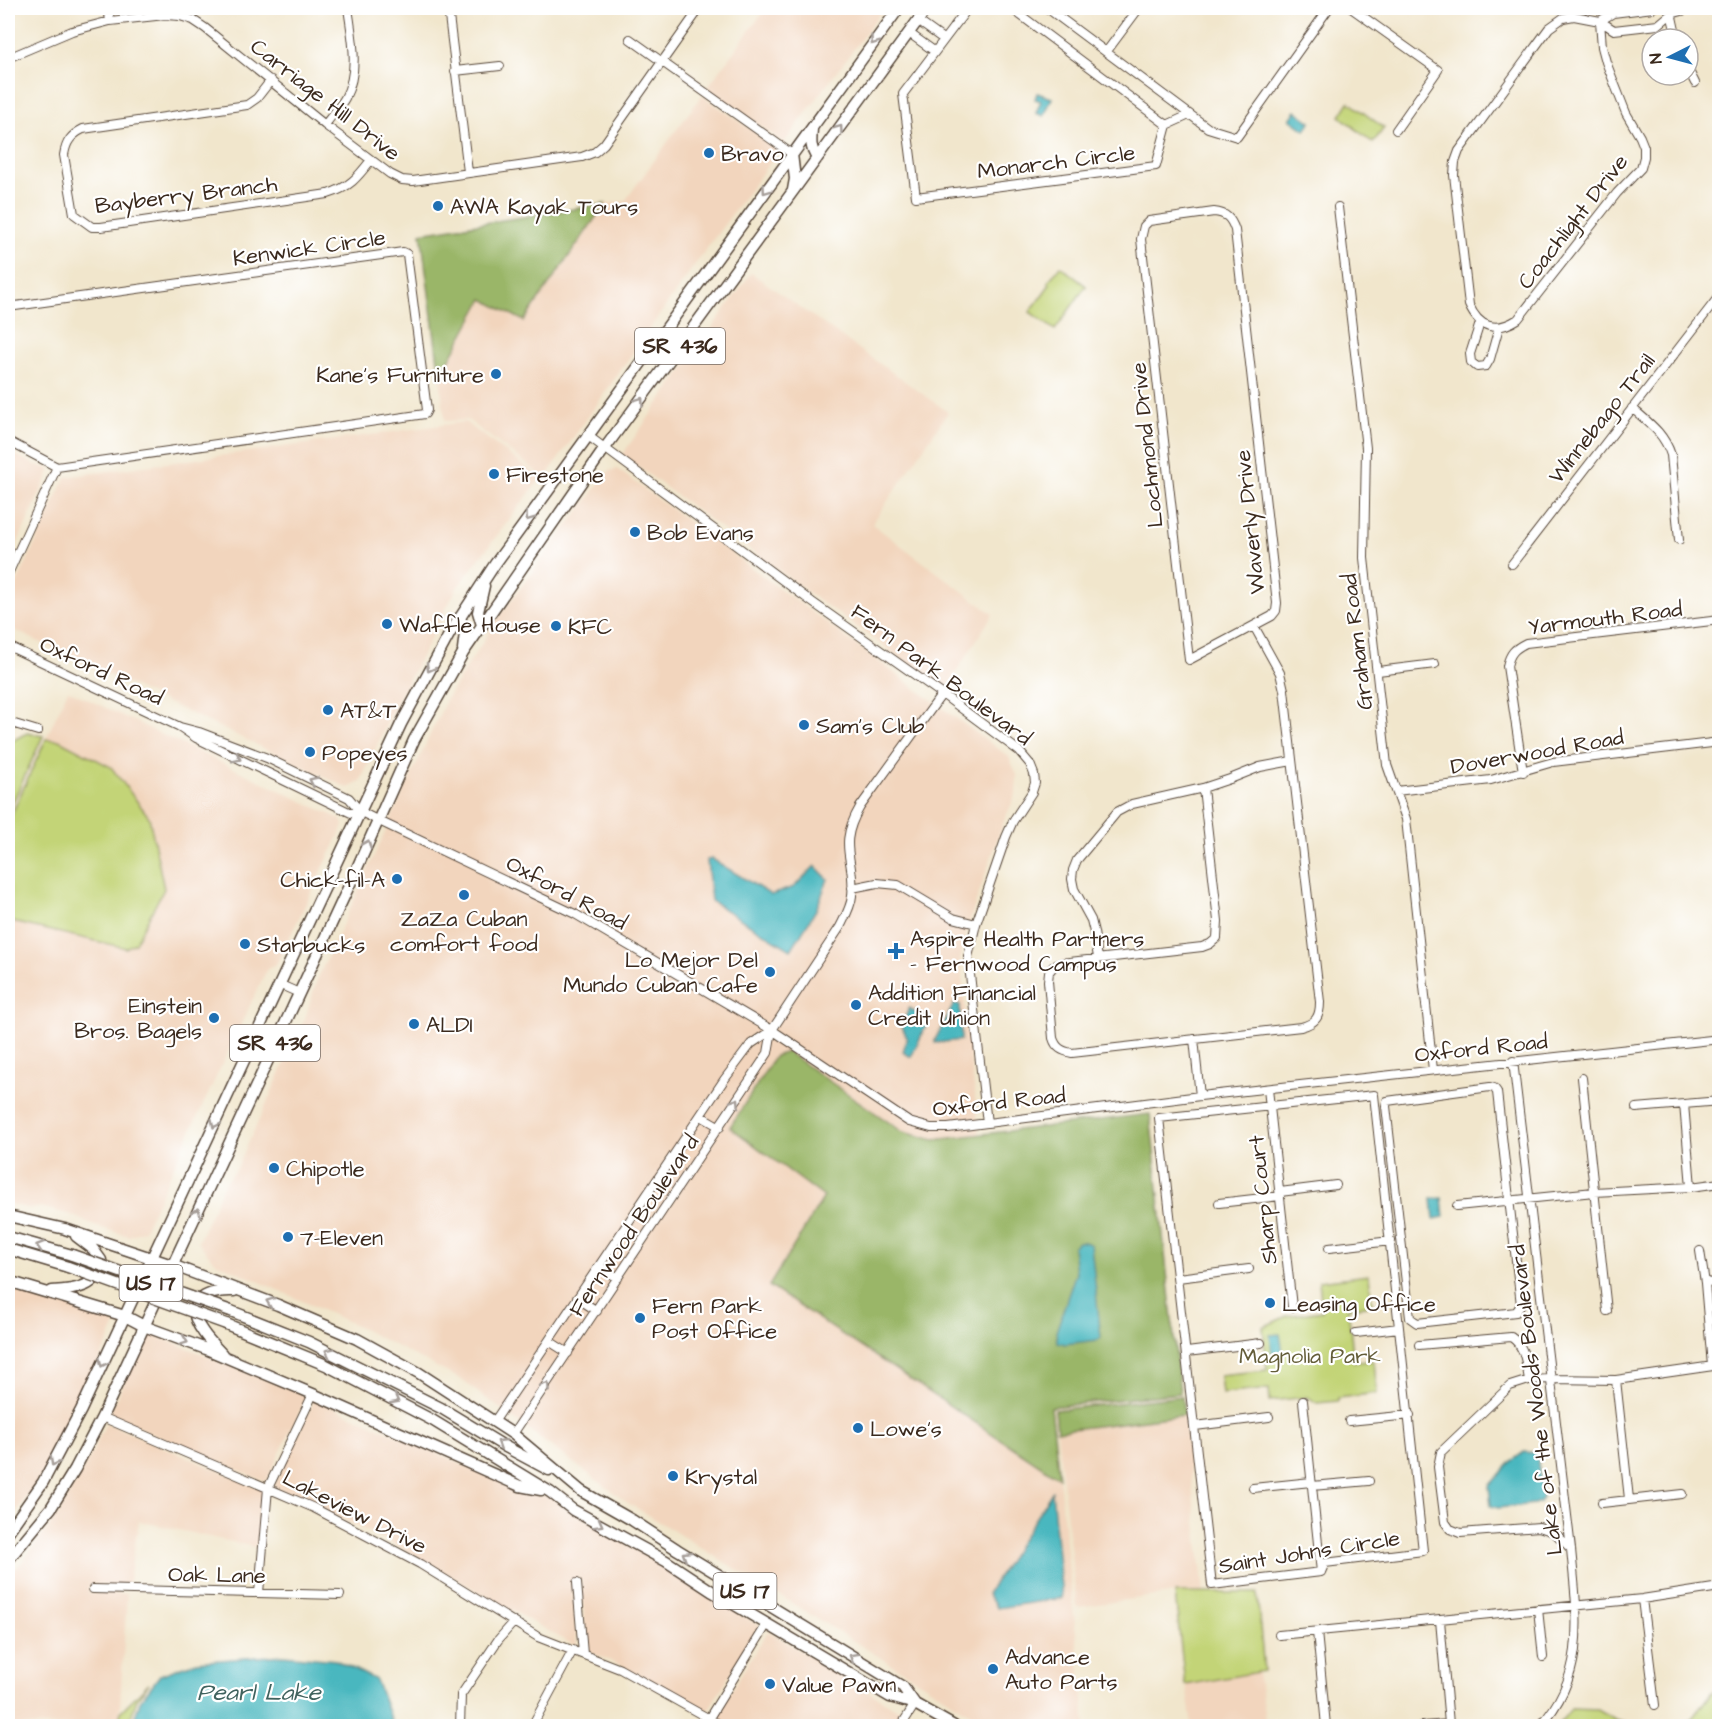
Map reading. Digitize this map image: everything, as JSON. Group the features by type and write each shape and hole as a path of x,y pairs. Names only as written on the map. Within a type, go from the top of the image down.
{"main road":[{"name":"SR 436","path":"8,1532 43,1482 65,1441 420,686 460,617 587,435 899,8"},
{"name":"SR 436","path":"8,1560 51,1508 75,1469 102,1417 349,886 414,740 463,652 605,448 927,8"},
{"path":"813,126 810,143 817,158"},
{"path":"792,154 795,179 792,193"},
{"path":"482,625 478,612 487,576"},
{"path":"460,617 465,633 463,652"},
{"path":"8,1216 67,1230 153,1258 357,1339 419,1374 513,1434 571,1481"},
{"path":"43,1291 82,1287 92,1283 100,1273 101,1260 93,1249 67,1230"},
{"name":"US 17","path":"8,1237 72,1255 231,1311 309,1342 441,1408 504,1446 571,1481 581,1491 903,1687 915,1704"},
{"name":"US 17","path":"8,1249 68,1267 226,1324 326,1365 381,1392 432,1420 550,1492 573,1510 666,1561 890,1697 915,1704 954,1726"},
{"path":"8,1281 125,1316 144,1326 313,1394 520,1486 550,1492"},
{"path":"225,1357 198,1325 195,1306 198,1300 211,1293 243,1292"}],"street":[{"path":"108,8 110,21"},
{"path":"325,125 345,99 353,74 354,58 348,8"},
{"path":"448,8 468,172"},
{"name":"Carriage Hill Drive","path":"8,58 72,31 110,21 165,15 180,16 193,20 205,28 371,160 402,180 413,181 582,157 594,152 604,144 700,8"},
{"name":"Monarch Circle","path":"968,8 903,94 916,197 1156,166 1167,125 1011,8"},
{"path":"1047,8 1208,128 1237,137 1329,8"},
{"path":"1107,51 1139,8"},
{"path":"1350,8 1438,70 1396,130"},
{"path":"1470,8 1474,10 1480,8"},
{"path":"1600,21 1613,13 1654,8 1670,11 1693,8"},
{"path":"1480,323 1470,359 1477,367 1486,366 1490,360 1498,327 1480,323 1469,304 1454,175 1459,151 1555,22 1574,16 1600,21 1614,30 1658,26 1670,11"},
{"path":"1670,11 1674,27"},
{"path":"918,21 943,39"},
{"name":"Coachlight Drive","path":"1498,327 1508,326 1518,319 1617,193 1641,168 1644,147 1626,114 1606,62 1600,21"},
{"path":"909,33 934,51"},
{"path":"630,39 792,154"},
{"path":"455,71 500,66"},
{"name":"Bayberry Branch","path":"271,80 257,98 247,105 83,129 75,133 66,146 64,155 74,214 92,227 101,227 328,194 344,189 353,182 371,160"},
{"path":"1167,125 1189,115"},
{"name":"Graham Road","path":"1338,207 1366,448 1364,558 1387,765 1406,819 1433,1070"},
{"name":"Lochmond Drive","path":"1228,216 1214,212 1155,219 1144,226 1141,239 1189,660 1254,626"},
{"name":"Waverly Drive","path":"1194,1039 1302,1027 1317,1020 1320,1012 1284,690 1280,673 1254,626 1276,612 1277,603 1234,230 1228,216"},
{"name":"Kenwick Circle","path":"8,307 403,252 407,254 428,410 425,414 57,467"},
{"name":"Winnebago Trail","path":"1512,564 1719,295"},
{"path":"1632,408 1660,432 1667,443 1671,455 1679,540"},
{"name":"Fern Park Boulevard","path":"587,435 812,602 1019,751 1030,764 1035,783 1032,792 1009,829 970,944 968,971 987,1123"},
{"path":"8,441 57,467 8,574"},
{"name":"Yarmouth Road","path":"1522,772 1507,666 1509,656 1514,649 1526,643 1719,620"},
{"name":"Oxford Road","path":"8,646 180,727 199,732 267,759 349,798 361,812 575,914 772,1030 896,1114 919,1126 948,1128 1200,1096 1719,1039"},
{"path":"1378,671 1435,664"},
{"name":"Fernwood Boulevard","path":"494,1422 751,1044 772,1030 840,927 849,910 852,888 847,850 852,820 942,694"},
{"path":"8,722 38,731"},
{"name":"Doverwood Road","path":"1396,791 1491,780 1552,762 1719,742"},
{"path":"1098,958 1091,920 1074,889 1073,870 1077,860 1123,807 1203,788 1260,766 1292,761"},
{"path":"1200,1096 1194,1039 1072,1053 1060,1049 1055,1045 1053,1038 1048,981 1049,972 1061,963 1202,946 1210,944 1216,938 1218,921 1203,788"},
{"path":"852,888 877,883 898,885 953,918 976,924"},
{"path":"281,985 298,993"},
{"name":"Fernwood Boulevard","path":"513,1434 768,1053 772,1030"},
{"name":"Lake of the Woods Boulevard","path":"1514,1061 1571,1550 1578,1631 1575,1661 1568,1684 1540,1726"},
{"name":"Saint Johns Circle","path":"1158,1101 1212,1585 1321,1572 1325,1563 1423,1551 1373,1077"},
{"path":"1582,1078 1608,1311"},
{"path":"1494,1088 1497,1092 1509,1200 1520,1309 1516,1312 1413,1322 1410,1318 1387,1101 1494,1088"},
{"name":"Sharp Court","path":"1269,1089 1292,1307"},
{"path":"1159,1118 1374,1095"},
{"path":"1636,1108 1719,1101"},
{"path":"1684,1104 1691,1187"},
{"path":"701,1116 720,1127"},
{"path":"1457,1206 1594,1192 1691,1187 1719,1183"},
{"path":"1219,1203 1336,1185"},
{"path":"1329,1248 1391,1241"},
{"path":"1571,1550 1554,1532 1539,1527 1460,1533 1450,1529 1445,1522 1438,1467 1442,1452 1510,1386 1529,1380 1616,1380 1715,1365 1700,1251"},
{"path":"599,1266 618,1278"},
{"path":"1178,1278 1249,1269"},
{"path":"1705,1283 1719,1282"},
{"path":"577,1299 597,1311"},
{"path":"1356,1333 1400,1328"},
{"path":"1419,1346 1511,1337 1523,1348 1529,1380"},
{"path":"549,1341 568,1353"},
{"path":"1186,1352 1261,1343"},
{"path":"1616,1380 1629,1499"},
{"path":"259,1593 268,1488 313,1394"},
{"path":"1303,1401 1321,1572"},
{"path":"1349,1421 1410,1414"},
{"name":"Lakeview Drive","path":"102,1417 268,1488 389,1546 538,1637 620,1669 722,1726"},
{"path":"1195,1426 1269,1417"},
{"path":"1253,1488 1370,1481"},
{"path":"1602,1503 1682,1494"},
{"path":"577,1583 583,1654"},
{"path":"1280,1635 1642,1599 1719,1587"},
{"name":"Oak Lane","path":"93,1589 340,1594"},
{"path":"1642,1599 1654,1705"},
{"path":"1538,1609 1542,1657"},
{"path":"1422,1726 1449,1724 1440,1620"},
{"path":"460,1726 461,1695 498,1640 513,1623"},
{"path":"709,1718 767,1624"},
{"path":"1317,1632 1326,1726"},
{"path":"532,1726 573,1650"},
{"path":"902,1726 915,1704"}],"shaded area":[{"path":"766,8 884,8 784,143 707,88"},
{"path":"702,95 779,150 696,263 545,478 468,420 445,421 440,377 483,299 525,321 605,204 625,201"},
{"path":"751,273 948,412 872,524 993,614 945,690 622,455"},
{"path":"465,422 541,478 457,588 394,708 360,782 348,788 8,627 8,602 66,477"},
{"path":"8,451 36,465 51,469 8,564"},
{"path":"617,469 1009,757 1017,775 1016,794 1003,823 971,916 960,960 979,1134 934,1140 903,1132 787,1052 824,1197 769,1286 1059,1478 1086,1726 992,1726 625,1501 460,1379 353,1324 214,1261 198,1242 225,1182 237,1168 305,1019 317,980 447,698 500,615 609,471"},
{"path":"68,690 340,819 344,825 276,965 267,969 144,1230 129,1236 41,1207 31,1209 8,1204 8,822"},
{"path":"8,1285 119,1318 77,1409 39,1480 8,1523"},
{"path":"147,1332 307,1396 266,1482 109,1415"},
{"path":"315,1399 523,1491 548,1496 760,1626 707,1712 622,1666 587,1651 581,1579 572,1580 577,1647 392,1543 274,1486"},
{"path":"1184,1415 1204,1594 1175,1593 1077,1607 1057,1431"},
{"path":"106,1423 264,1490 260,1535 255,1547 139,1521 128,1586 89,1585 89,1593 127,1594 119,1722 116,1726 8,1726 8,1576 24,1560 57,1516"},
{"path":"768,1631 904,1713 896,1726 731,1726 715,1717"},
{"path":"1258,1672 1266,1726 1192,1726 1186,1684"}],"green space":[{"path":"1349,102 1384,128 1373,143 1340,116"},
{"path":"605,204 524,321 483,299 440,377 421,233"},
{"path":"1060,266 1086,286 1055,330 1030,312"},
{"path":"27,733 43,736 8,813 8,743"},
{"path":"46,739 59,740 111,767 149,817 164,889 135,943 126,948 8,921 8,822"},
{"path":"787,1052 903,1132 934,1140 1150,1114 1180,1393 1051,1407 1059,1478 769,1286 824,1197 730,1127 775,1056"},
{"name":"Magnolia Park","path":"1369,1275 1372,1305 1348,1308 1354,1362 1374,1361 1377,1393 1317,1403 1308,1397 1270,1401 1269,1389 1222,1394 1220,1375 1267,1370 1263,1327 1287,1316 1322,1311 1319,1281"},
{"path":"1182,1396 1184,1415 1057,1431 1055,1410"},
{"path":"1175,1593 1257,1593 1264,1671 1185,1685"},
{"path":"149,1683 137,1699 128,1726 116,1726 121,1711"},
{"path":"1719,1690 1719,1726 1636,1726 1690,1721 1711,1693"},
{"path":"1571,1709 1598,1710 1615,1720 1636,1726 1557,1726"}],"water":[{"path":"1037,93 1052,98 1044,116 1036,113 1041,101 1035,99"},
{"path":"1296,111 1311,122 1305,130 1290,119"},
{"path":"712,859 771,895 794,887 815,866 828,879 816,910 791,950 711,901 707,860"},
{"path":"954,1004 960,1005 961,1040 935,1043 935,1040"},
{"path":"909,1008 929,1020 911,1057 903,1052 907,1038 902,1026"},
{"path":"1442,1198 1444,1217 1434,1219 1432,1199"},
{"path":"1078,1242 1091,1245 1101,1338 1065,1344 1057,1342 1056,1332 1076,1272 1073,1247"},
{"path":"1280,1334 1283,1353 1272,1355 1270,1335"},
{"path":"1524,1452 1537,1453 1542,1498 1534,1504 1498,1508 1491,1506 1489,1486 1513,1460"},
{"path":"1052,1492 1062,1598 997,1608 987,1594"},
{"name":"Pearl Lake","path":"283,1655 336,1660 376,1680 393,1726 132,1726 140,1701 160,1675 196,1662"}],"place":[{"name":"Bravo","path":"709,153"},
{"name":"AWA Kayak Tours","path":"438,206"},
{"name":"Kane's Furniture","path":"496,374"},
{"name":"Firestone","path":"494,474"},
{"name":"Bob Evans","path":"635,532"},
{"name":"Waffle House","path":"387,624"},
{"name":"KFC","path":"556,626"},
{"name":"AT&T","path":"328,710"},
{"name":"Sam's Club","path":"804,725"},
{"name":"Popeyes","path":"310,752"},
{"name":"Chick-fil-A","path":"397,879"},
{"name":"ZaZa Cuban comfort food","path":"464,895"},
{"name":"Starbucks","path":"245,944"},
{"name":"Aspire Health Partners - Fernwood Campus","path":"896,951"},
{"name":"Lo Mejor Del Mundo Cuban Cafe","path":"770,972"},
{"name":"Addition Financial Credit Union","path":"856,1005"},
{"name":"Einstein Bros. Bagels","path":"214,1018"},
{"name":"ALDI","path":"414,1024"},
{"name":"Chipotle","path":"274,1168"},
{"name":"7-Eleven","path":"288,1237"},
{"name":"Leasing Office","path":"1270,1303"},
{"name":"Fern Park Post Office","path":"640,1318"},
{"name":"Lowe's","path":"858,1428"},
{"name":"Krystal","path":"673,1476"},
{"name":"Advance Auto Parts","path":"993,1669"},
{"name":"Value Pawn","path":"770,1684"}]}
